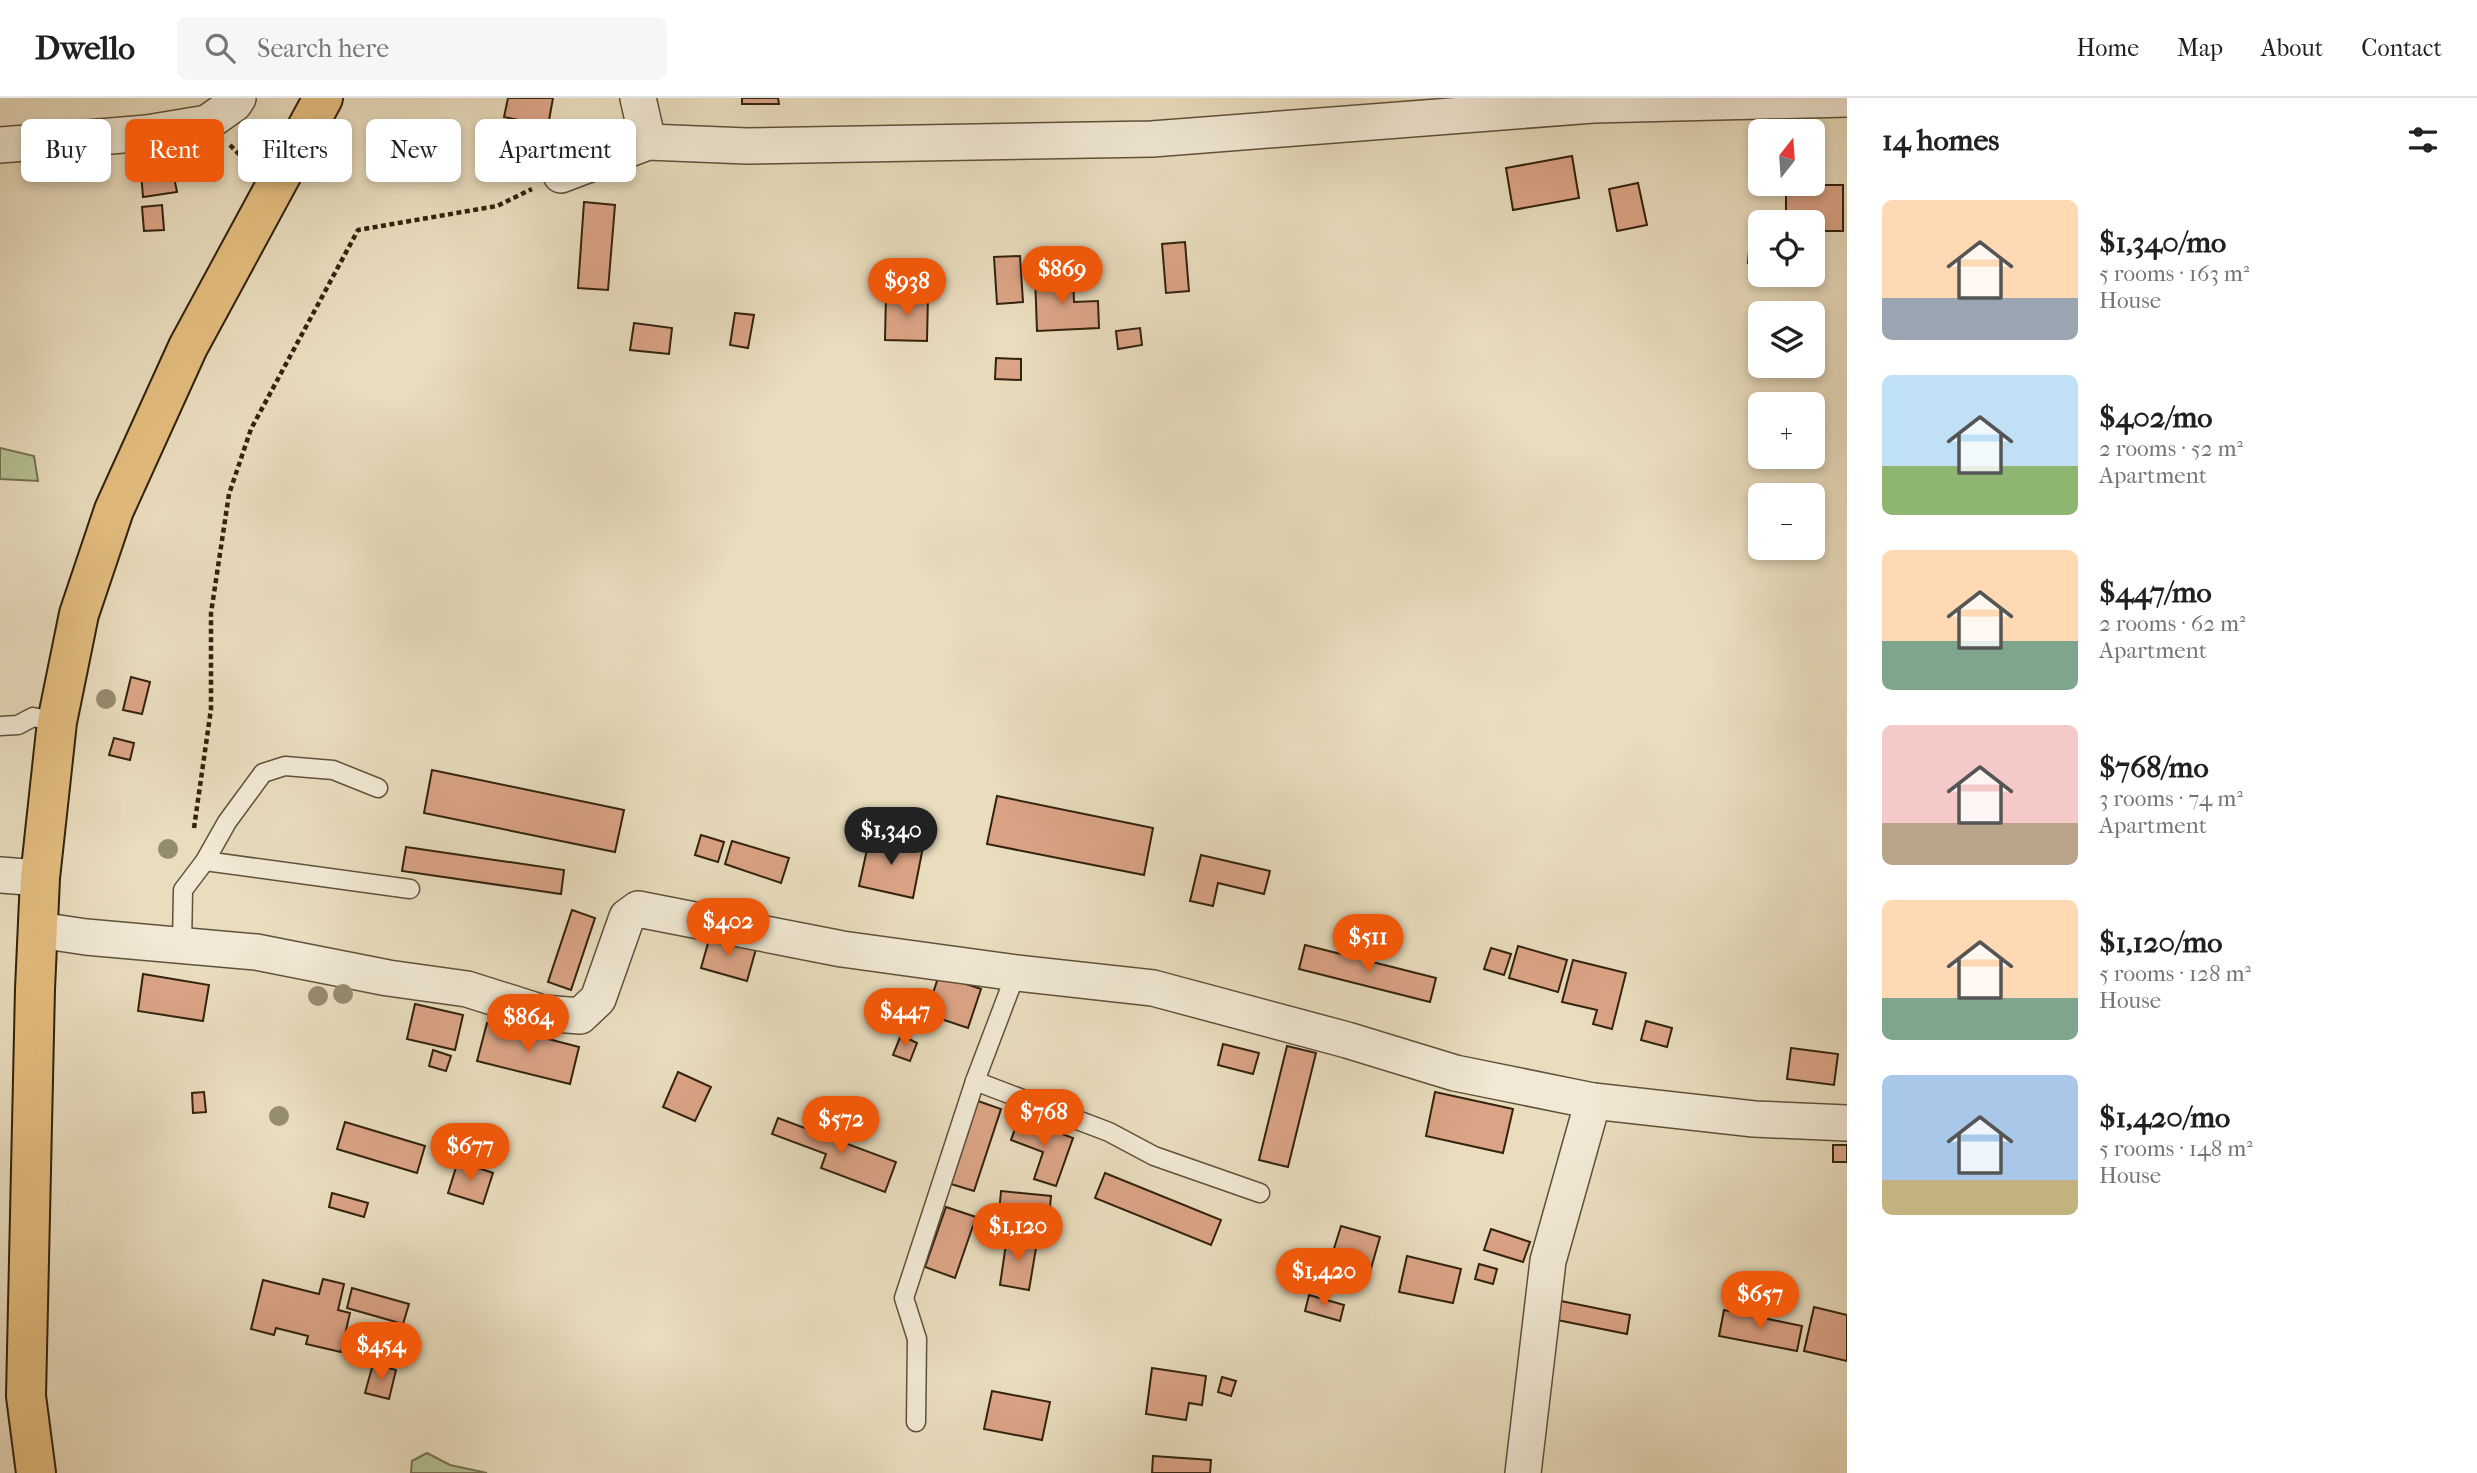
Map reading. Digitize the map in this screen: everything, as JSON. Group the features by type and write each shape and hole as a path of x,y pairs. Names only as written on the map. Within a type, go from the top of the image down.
{"main road":[{"path":"36,1473 26,1396 40,878 57,722 79,614 114,510 188,347 323,98"}],"street":[{"path":"0,145 147,133 201,110 234,104 238,98"},
{"path":"638,98 648,142"},
{"path":"636,147 648,142 747,146 1152,139 1592,102 1847,99"},
{"path":"0,875 40,878"},
{"path":"39,930 86,937 256,952 388,978 467,989 543,1013 580,1016 598,999 628,917 638,909 842,949 1016,973 1153,988 1347,1040 1455,1073 1593,1101 1754,1119 1847,1123"},
{"path":"1523,1473 1548,1261 1593,1101"}],"lane":[{"path":"0,726 18,724 33,717 57,722"},
{"path":"182,945 183,890 263,773 285,766 333,770 378,788"},
{"path":"205,861 410,889"},
{"path":"916,1422 918,1339 904,1298 975,1081 1016,973"},
{"path":"975,1081 1109,1132 1154,1156 1260,1193"}],"path":[{"path":"201,110 275,189"},
{"path":"205,861 192,845 211,709 211,613 229,494 251,429 358,230 497,206 547,182"}],"green space":[{"path":"0,448 34,456 38,481 0,479"},
{"path":"427,1453 450,1465 487,1473 411,1473 412,1461"}],"building":[{"path":"508,98 553,98 549,119 504,117"},
{"path":"742,98 778,98 779,104 742,104"},
{"path":"1572,156 1579,198 1513,210 1506,168"},
{"path":"142,182 175,182 177,192 143,197"},
{"path":"1638,183 1647,225 1617,231 1609,189"},
{"path":"1825,185 1843,185 1843,231 1825,231 1825,210 1786,210 1786,196 1825,196"},
{"path":"584,202 615,205 608,290 578,288"},
{"path":"162,205 164,230 144,231 142,207"},
{"path":"1185,242 1189,291 1166,293 1162,244"},
{"path":"1020,256 1023,302 997,304 994,257"},
{"path":"1073,274 1074,302 1098,301 1099,328 1037,331 1035,276"},
{"path":"886,294 928,295 927,341 885,340"},
{"path":"735,313 754,315 748,348 730,345"},
{"path":"634,323 672,328 669,354 630,350"},
{"path":"1140,328 1142,345 1118,349 1116,331"},
{"path":"996,358 1021,359 1021,380 995,379"},
{"path":"131,677 150,682 142,714 123,710"},
{"path":"114,738 134,743 130,760 109,755"},
{"path":"432,770 624,810 615,852 424,813"},
{"path":"997,796 1153,828 1144,875 987,844"},
{"path":"701,835 724,842 718,862 695,855"},
{"path":"870,836 923,847 913,898 859,886"},
{"path":"732,841 789,858 781,883 725,864"},
{"path":"406,847 564,870 561,894 402,871"},
{"path":"1201,855 1270,871 1264,894 1218,883 1213,906 1190,901"},
{"path":"572,910 595,918 571,990 548,982"},
{"path":"710,936 756,949 747,981 701,968"},
{"path":"1305,945 1436,978 1430,1002 1299,969"},
{"path":"1518,946 1567,960 1558,992 1509,978"},
{"path":"1491,948 1511,954 1504,975 1484,969"},
{"path":"1573,960 1626,973 1612,1029 1593,1024 1597,1010 1562,1002"},
{"path":"143,974 209,985 203,1021 138,1011"},
{"path":"939,975 981,989 968,1028 926,1014"},
{"path":"415,1004 463,1015 455,1050 407,1039"},
{"path":"1646,1021 1672,1028 1667,1047 1641,1040"},
{"path":"487,1023 579,1047 570,1084 477,1061"},
{"path":"901,1035 917,1043 910,1061 893,1055"},
{"path":"1223,1044 1259,1053 1253,1074 1218,1065"},
{"path":"1287,1046 1316,1053 1288,1167 1259,1160"},
{"path":"1791,1048 1838,1054 1834,1085 1787,1079"},
{"path":"433,1050 451,1056 446,1071 429,1066"},
{"path":"678,1072 711,1087 695,1121 663,1107"},
{"path":"204,1092 206,1112 193,1113 192,1093"},
{"path":"1435,1092 1513,1109 1503,1153 1426,1136"},
{"path":"978,1101 1001,1109 974,1191 951,1184"},
{"path":"778,1118 896,1162 885,1192 821,1168 826,1154 772,1134"},
{"path":"1019,1118 1073,1138 1056,1186 1034,1179 1043,1152 1011,1140"},
{"path":"345,1122 425,1146 417,1173 337,1149"},
{"path":"1833,1145 1847,1145 1847,1162 1833,1162"},
{"path":"458,1161 493,1173 483,1204 448,1193"},
{"path":"1105,1173 1221,1220 1211,1245 1095,1198"},
{"path":"1001,1191 1051,1196 1048,1229 998,1224"},
{"path":"332,1193 368,1203 364,1217 329,1207"},
{"path":"946,1207 976,1217 955,1278 925,1267"},
{"path":"1341,1226 1380,1237 1368,1279 1328,1268"},
{"path":"1491,1229 1530,1242 1523,1262 1484,1250"},
{"path":"1007,1237 1037,1242 1029,1290 1000,1285"},
{"path":"1407,1256 1461,1269 1453,1303 1399,1292"},
{"path":"1479,1264 1497,1269 1493,1284 1475,1279"},
{"path":"323,1279 344,1284 338,1310 350,1313 341,1352 306,1344 308,1336 276,1328 274,1335 251,1329 263,1280 319,1294"},
{"path":"352,1288 409,1304 403,1324 347,1308"},
{"path":"1309,1295 1344,1305 1340,1321 1305,1311"},
{"path":"1556,1300 1630,1315 1627,1334 1552,1319"},
{"path":"1814,1307 1847,1315 1847,1361 1804,1351"},
{"path":"1724,1310 1802,1326 1797,1351 1719,1336"},
{"path":"373,1364 396,1370 389,1399 365,1393"},
{"path":"1152,1368 1206,1376 1202,1405 1189,1403 1186,1420 1146,1414"},
{"path":"1222,1377 1236,1381 1231,1396 1218,1392"},
{"path":"992,1391 1050,1402 1042,1440 984,1429"},
{"path":"1153,1456 1211,1460 1210,1473 1152,1473"}]}
